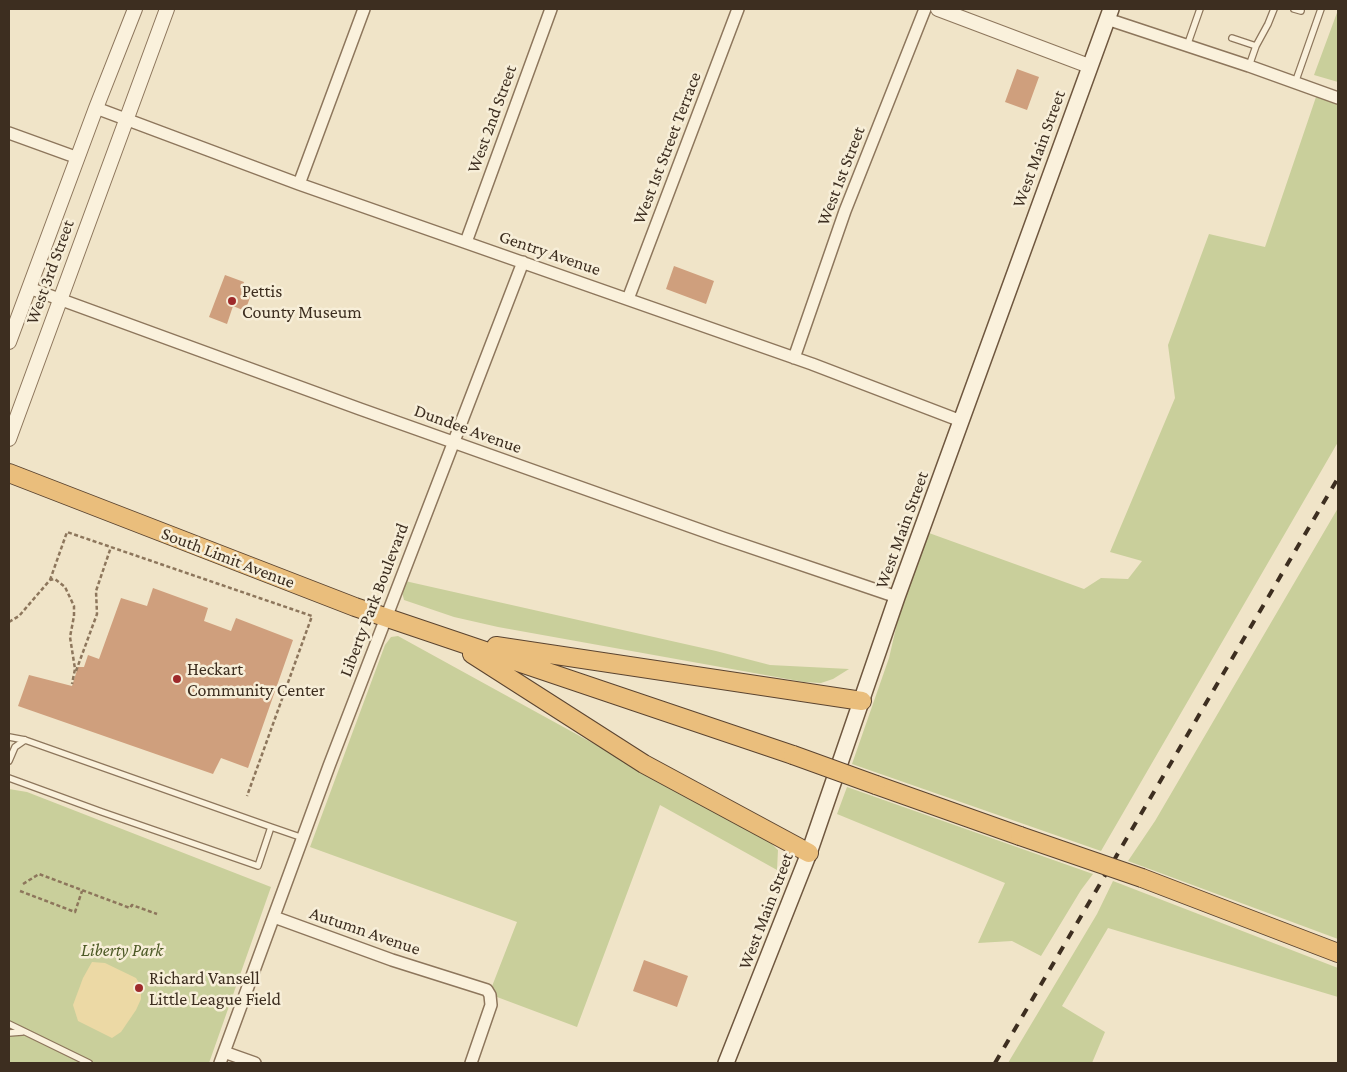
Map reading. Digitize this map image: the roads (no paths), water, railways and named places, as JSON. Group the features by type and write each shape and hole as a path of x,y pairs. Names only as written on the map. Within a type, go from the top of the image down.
{"highway":[{"name":"South Limit Avenue","path":"9,473 386,618 449,638"},
{"path":"449,638 862,701"},
{"path":"449,638 793,755 1142,878 1338,953"},
{"path":"449,638 644,764 809,853"}],"main road":[{"name":"West Main Street","path":"726,1063 809,853 897,597 1109,14"}],"street":[{"name":"West 3rd Street","path":"9,342 96,108 136,9"},
{"name":"West 3rd Street","path":"9,439 167,9"},
{"path":"299,184 364,9"},
{"name":"West 2nd Street","path":"466,242 551,9"},
{"name":"West 1st Street Terrace","path":"628,299 738,9"},
{"name":"West 1st Street","path":"794,358 845,211 925,9"},
{"path":"938,9 1089,66"},
{"path":"1109,14 1188,46 1338,98"},
{"path":"96,108 127,119"},
{"name":"Gentry Avenue","path":"127,119 299,184 794,358 961,421"},
{"path":"9,133 78,158"},
{"name":"Liberty Park Boulevard","path":"220,1063 386,618 523,262"},
{"name":"Dundee Avenue","path":"29,288 454,443 897,597"},
{"name":"Autumn Avenue","path":"274,916 392,960 487,990 490,995 491,1005 470,1063"},
{"path":"224,1052 255,1063"}],"lane":[{"path":"1188,46 1200,9"},
{"path":"1249,66 1256,46 1274,9"},
{"path":"1294,9 1301,11"},
{"path":"1295,82 1321,9"},
{"path":"1232,38 1256,46"},
{"path":"9,737 25,740 303,838"},
{"path":"9,761 15,747 25,740"},
{"path":"9,778 258,866 271,827"},
{"path":"9,1024 89,1063"},
{"path":"9,1033 22,1032"},
{"path":"74,1056 79,1063"}],"railway":[{"path":"995,1063 1338,478"}],"place":[{"name":"Pettis County Museum","path":"232,301"},
{"name":"Heckart Community Center","path":"177,679"},
{"name":"Richard Vansell Little League Field","path":"139,988"}],"park label":[{"name":"Liberty Park","path":"122,950"}]}
